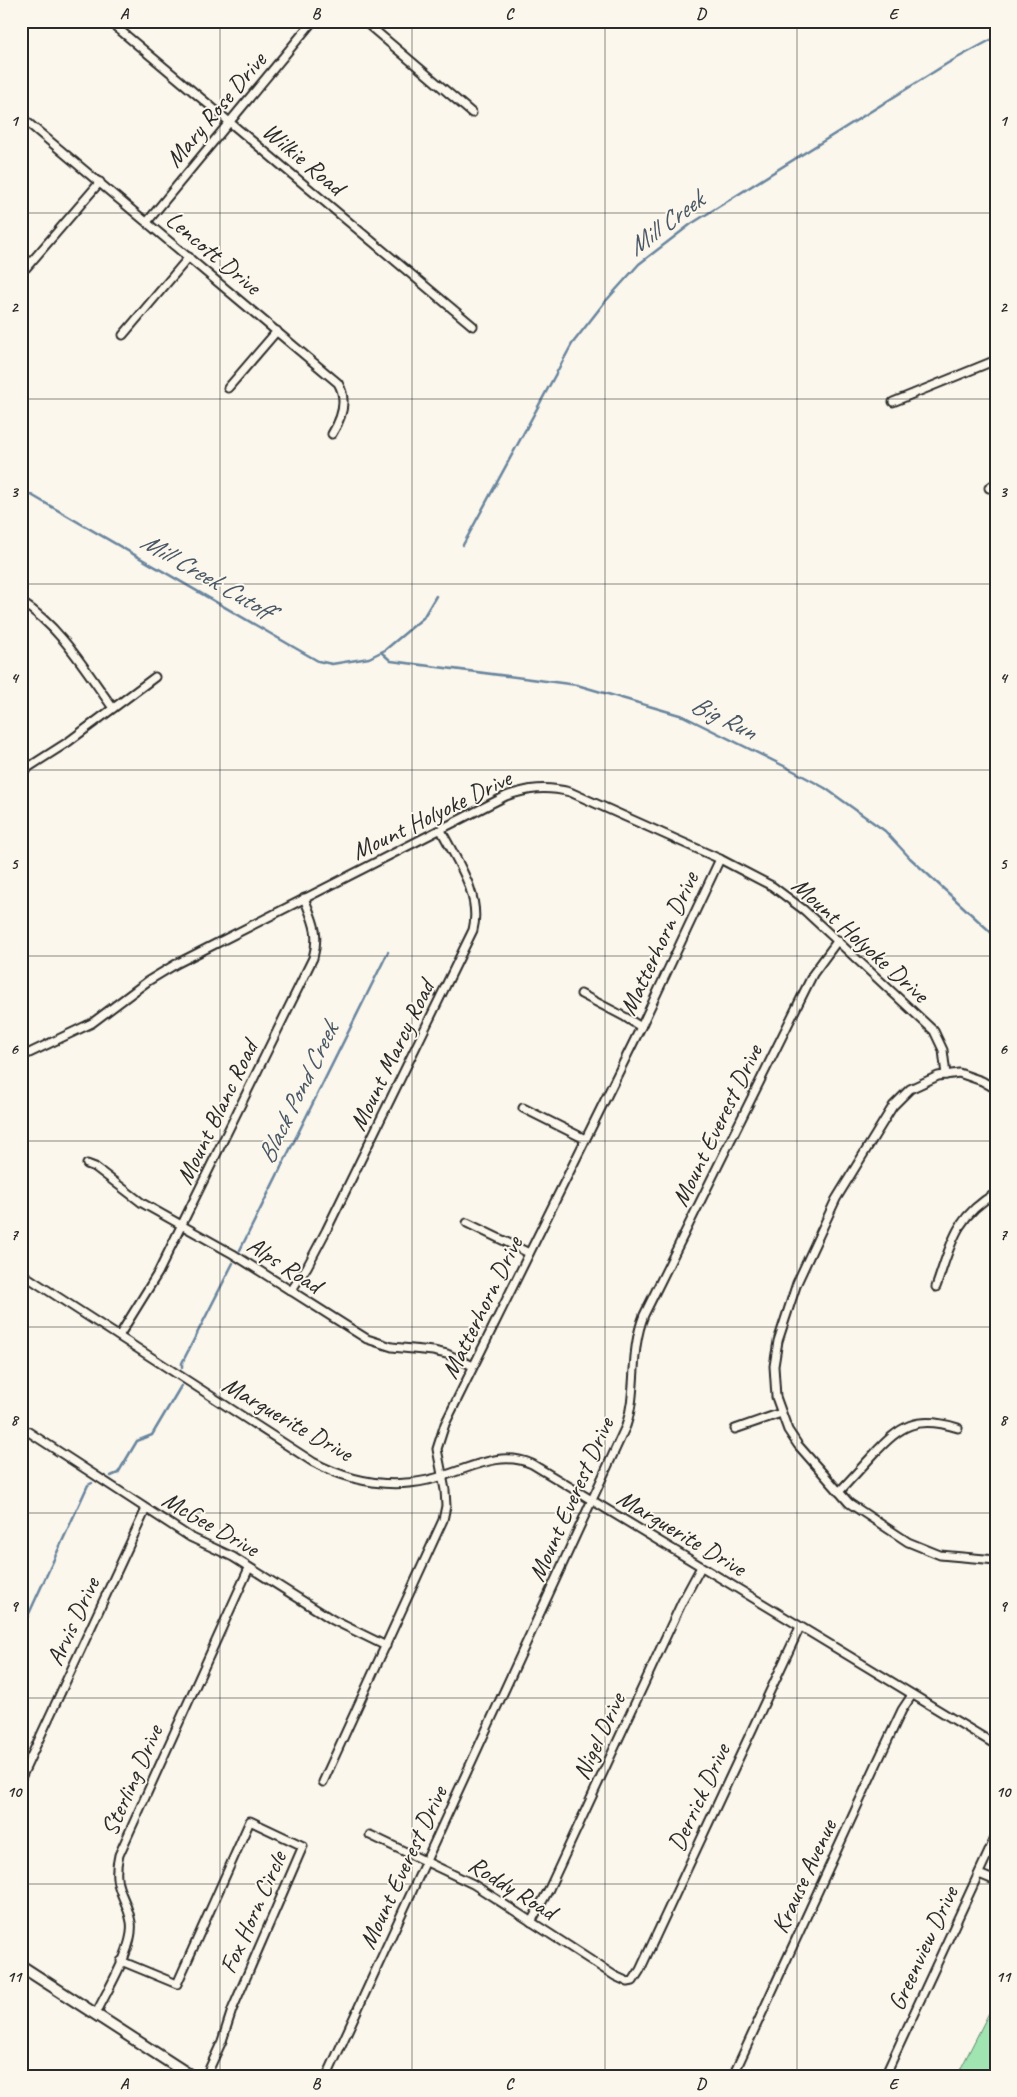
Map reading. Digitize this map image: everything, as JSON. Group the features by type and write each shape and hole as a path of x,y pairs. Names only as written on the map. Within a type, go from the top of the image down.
{"street":[{"name":"Wilkie Road","path":"109,21 473,326"},
{"name":"Mary Rose Drive","path":"148,222 313,21"},
{"path":"364,21 472,113"},
{"name":"Lencott Drive","path":"21,117 332,378 341,388 344,404 332,434"},
{"path":"26,268 100,182"},
{"path":"123,335 189,257"},
{"path":"228,388 277,331"},
{"path":"893,402 996,360"},
{"path":"989,488 996,483"},
{"path":"21,602 59,634 114,708"},
{"path":"21,772 68,742 155,677"},
{"name":"Mount Holyoke Drive","path":"21,1057 92,1023 176,964 304,898 521,791 553,788 584,798 720,859 772,886 791,899 838,940 934,1031 943,1050 946,1075"},
{"name":"Mount Marcy Road","path":"291,1291 307,1267 326,1231 473,930 476,915 471,892 441,830"},
{"name":"Matterhorn Drive","path":"323,1782 443,1520 446,1506 437,1456 440,1438 473,1366 641,1027 720,859"},
{"name":"Mount Blanc Road","path":"119,1336 158,1273 314,958 317,945 316,931 304,898"},
{"name":"Mount Everest Drive","path":"327,2076 620,1441 631,1411 635,1344 644,1315 813,974 838,940"},
{"path":"581,994 641,1027"},
{"path":"996,1089 972,1076 959,1073 938,1076 910,1089 893,1106 836,1199 797,1283 778,1341 774,1366 774,1381 781,1412 798,1445 849,1503 908,1542 940,1555 996,1560"},
{"path":"523,1108 585,1139"},
{"name":"Alps Road","path":"88,1164 142,1203 291,1291 357,1334 373,1342 392,1347 447,1354 473,1366"},
{"path":"936,1287 956,1230 975,1207 996,1193"},
{"path":"467,1223 529,1253"},
{"name":"Marguerite Drive","path":"21,1273 330,1470 362,1481 406,1484 442,1476 492,1460 514,1458 532,1464 996,1745"},
{"path":"735,1429 781,1412"},
{"path":"839,1492 891,1435 905,1427 928,1422 941,1422 958,1428"},
{"name":"McGee Drive","path":"21,1427 190,1537 233,1557 332,1620 386,1646"},
{"name":"Arvis Drive","path":"21,1778 146,1509"},
{"name":"Nigel Drive","path":"531,1922 549,1889 682,1602 701,1567"},
{"name":"Sterling Drive","path":"96,2014 122,1961 131,1931 128,1913 116,1879 119,1855 249,1568"},
{"name":"Derrick Drive","path":"630,1982 640,1970 800,1626"},
{"name":"Krause Avenue","path":"733,2076 877,1763 902,1710 912,1695"},
{"name":"Fox Horn Circle","path":"122,1961 177,1984 250,1821 303,1846 232,2010 222,2041 206,2076"},
{"name":"Roddy Road","path":"370,1835 473,1884 615,1976 630,1982"},
{"name":"Greenview Drive","path":"885,2076 996,1836"},
{"path":"978,1874 996,1882"},
{"path":"21,1966 190,2076"}],"green space":[{"path":"996,1999 996,2076 957,2076"}],"waterway":[{"name":"Mill Creek","path":"463,545 572,344 604,303 639,264 691,224 948,63 996,37"},
{"name":"Mill Creek Cutoff","path":"21,489 318,661 332,664 369,658 385,650 423,618 436,596"},
{"name":"Big Run","path":"381,652 391,661 577,685 683,716 825,788 885,831 910,858 996,937"},
{"name":"Black Pond Creek","path":"240,1250 388,952"},
{"name":"Black Pond Creek","path":"182,1367 182,1363 233,1263"},
{"name":"Black Pond Creek","path":"111,1476 118,1473 137,1441 152,1435 181,1386"},
{"name":"Black Pond Creek","path":"21,1631 88,1485 92,1483"}]}
